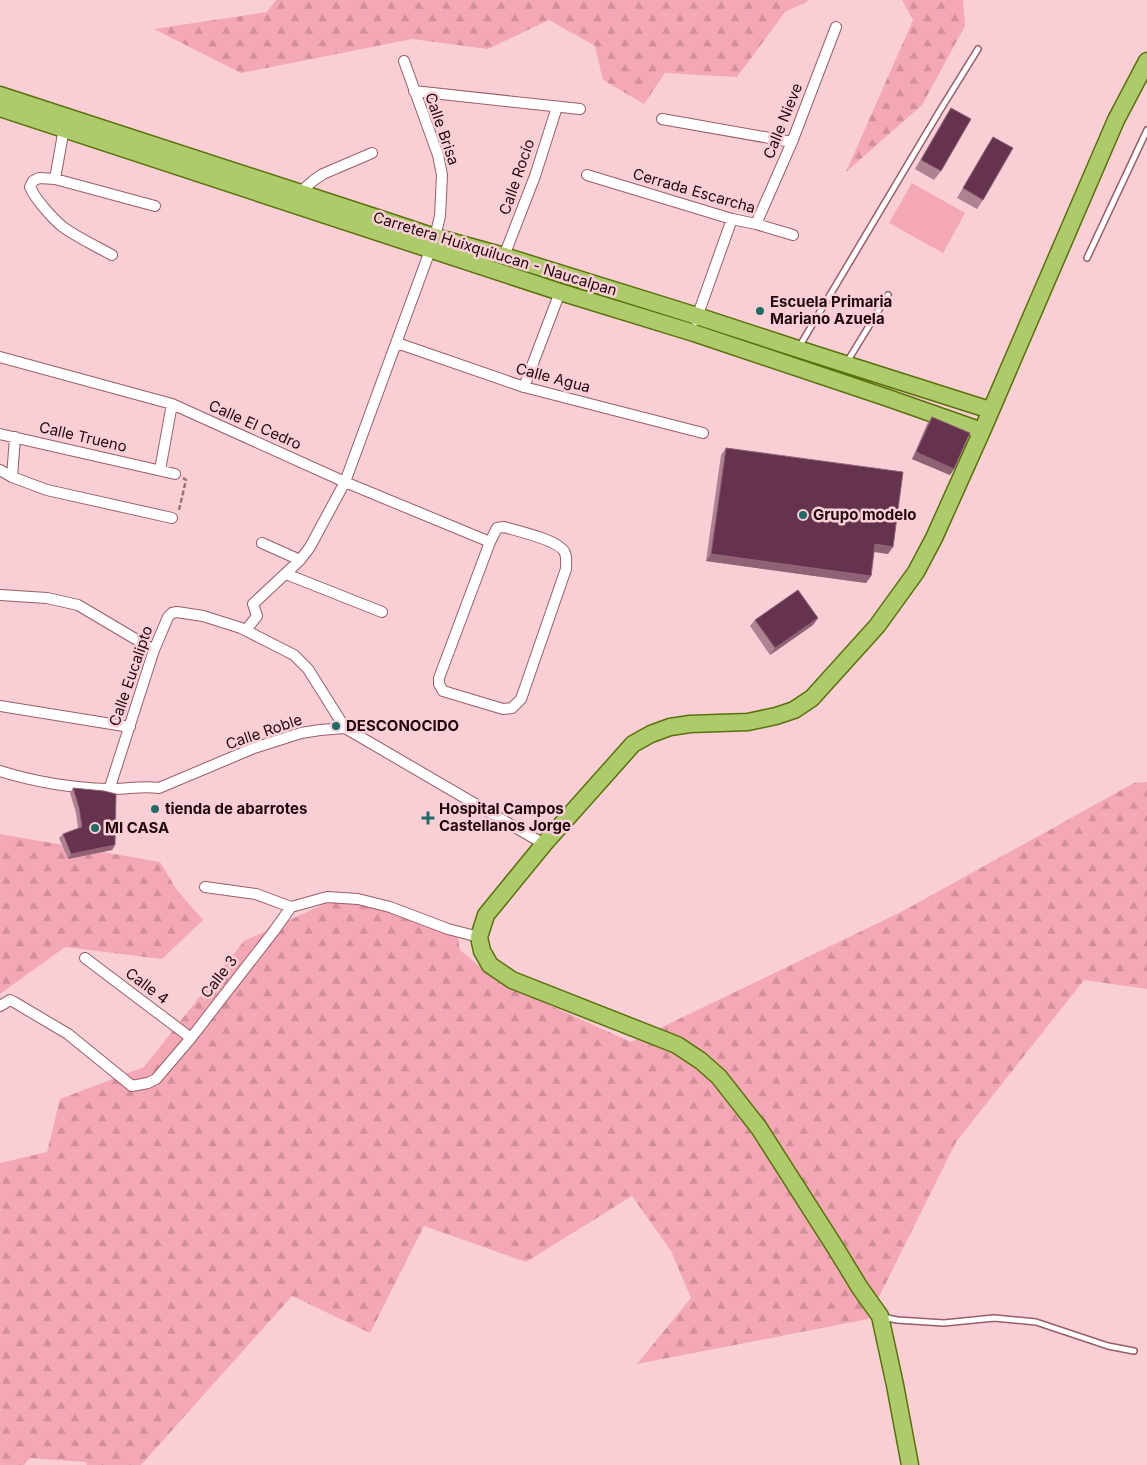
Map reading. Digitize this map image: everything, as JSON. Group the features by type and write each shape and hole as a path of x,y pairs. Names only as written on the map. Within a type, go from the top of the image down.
{"main road":[{"path":"910,1465 880,1316 860,1288 759,1128 713,1072 701,1061 677,1045 512,980 490,965 482,951 479,938 486,915 544,844 634,744 651,734 670,727 690,724 748,722 794,710 812,698 877,626 916,572 934,538 1116,120 1147,61"},
{"name":"Carretera Huixquilucan - Naucalpan","path":"0,95 299,193 560,292 694,334 982,431"},
{"name":"Carretera Huixquilucan - Naucalpan","path":"0,108 433,243 504,256 990,410"}],"street":[{"name":"Calle Nieve","path":"756,224 792,142 836,27"},
{"name":"Calle Brisa","path":"246,630 257,616 253,604 300,560 310,547 345,482 433,243 440,216 442,175 438,155 404,61"},
{"path":"414,91 580,109"},
{"name":"Calle Rocío","path":"504,256 535,176 557,107"},
{"path":"662,119 792,142"},
{"path":"56,179 64,128"},
{"path":"299,193 322,174 372,153"},
{"name":"Cerrada Escarcha","path":"587,175 732,220 756,224 793,235"},
{"path":"112,255 63,226 32,192 30,187 33,181 38,178 56,179 155,206"},
{"path":"694,334 697,316 732,220"},
{"path":"524,387 560,292"},
{"name":"Calle Agua","path":"397,343 524,387 703,433"},
{"name":"Calle El Cedro","path":"0,358 172,404 345,482 490,542"},
{"path":"160,470 172,404"},
{"name":"Calle Trueno","path":"0,434 175,474"},
{"path":"12,477 15,437"},
{"path":"0,470 12,477 47,490 172,518"},
{"path":"504,527 547,540 559,546 565,551 566,560 566,569 521,699 512,708 503,709 443,691 438,684 490,542 497,528 504,527"},
{"path":"262,543 300,560"},
{"path":"286,574 382,612"},
{"path":"0,595 47,598 78,605 154,650"},
{"name":"Calle Eucalipto","path":"110,790 154,650 168,617 172,613 203,616 246,630 294,655 308,669 345,728"},
{"path":"0,706 130,727"},
{"path":"345,728 544,844"},
{"name":"Calle Roble","path":"0,771 45,783 110,790 146,786 159,788 254,748 301,733 345,728"},
{"path":"206,887 256,894 291,907 327,897 358,899 390,907 448,929 479,938"},
{"name":"Calle 3","path":"0,1006 10,1000 68,1034 132,1086 148,1083 156,1079 191,1038 291,907"},
{"name":"Calle 4","path":"85,958 191,1038"}],"lane":[{"path":"798,349 978,49"},
{"path":"1087,258 1147,130"},
{"path":"846,365 888,295"},
{"path":"880,1316 897,1320 944,1323 994,1318 1036,1322 1108,1346 1134,1351"}],"path":[{"path":"172,518 178,514 186,480 175,474"}],"green space":[{"path":"276,0 810,0 785,12 737,77 665,73 644,104 603,80 595,46 549,20 488,49 412,39 241,73 154,29 267,12"},
{"path":"902,0 963,0 965,26 922,105 846,172 913,20"},
{"path":"912,183 965,213 943,253 889,223"},
{"path":"1147,782 1147,989 1084,980 956,1142 868,1319 637,1364 691,1298 671,1251 632,1196 526,1262 424,1226 370,1333 292,1296 141,1465 87,1465 86,1462 30,1458 24,1465 0,1465 0,1163 47,1152 60,1099 144,1067 244,941 335,899 456,926 460,950 498,982 631,1042 903,911 1134,783"},
{"path":"0,834 160,862 177,890 203,920 162,959 65,947 0,994"}],"building":[{"path":"951,108 971,119 941,171 921,160"},
{"path":"993,137 1013,148 983,200 963,188"},
{"path":"932,417 970,433 954,469 916,452"},
{"name":"Grupo modelo","path":"726,448 903,472 893,547 875,544 871,576 711,554"},
{"path":"798,590 818,618 775,648 755,620"},
{"name":"MI CASA","path":"73,788 116,794 115,845 71,854 63,834 82,827"}],"place":[{"name":"Escuela Primaria Mariano Azuela","path":"760,311"},
{"name":"Grupo modelo","path":"803,515"},
{"name":"DESCONOCIDO","path":"336,726"},
{"name":"tienda de abarrotes","path":"155,809"},
{"name":"Hospital Campos Castellanos Jorge","path":"428,818"},
{"name":"MI CASA","path":"95,828"}]}
